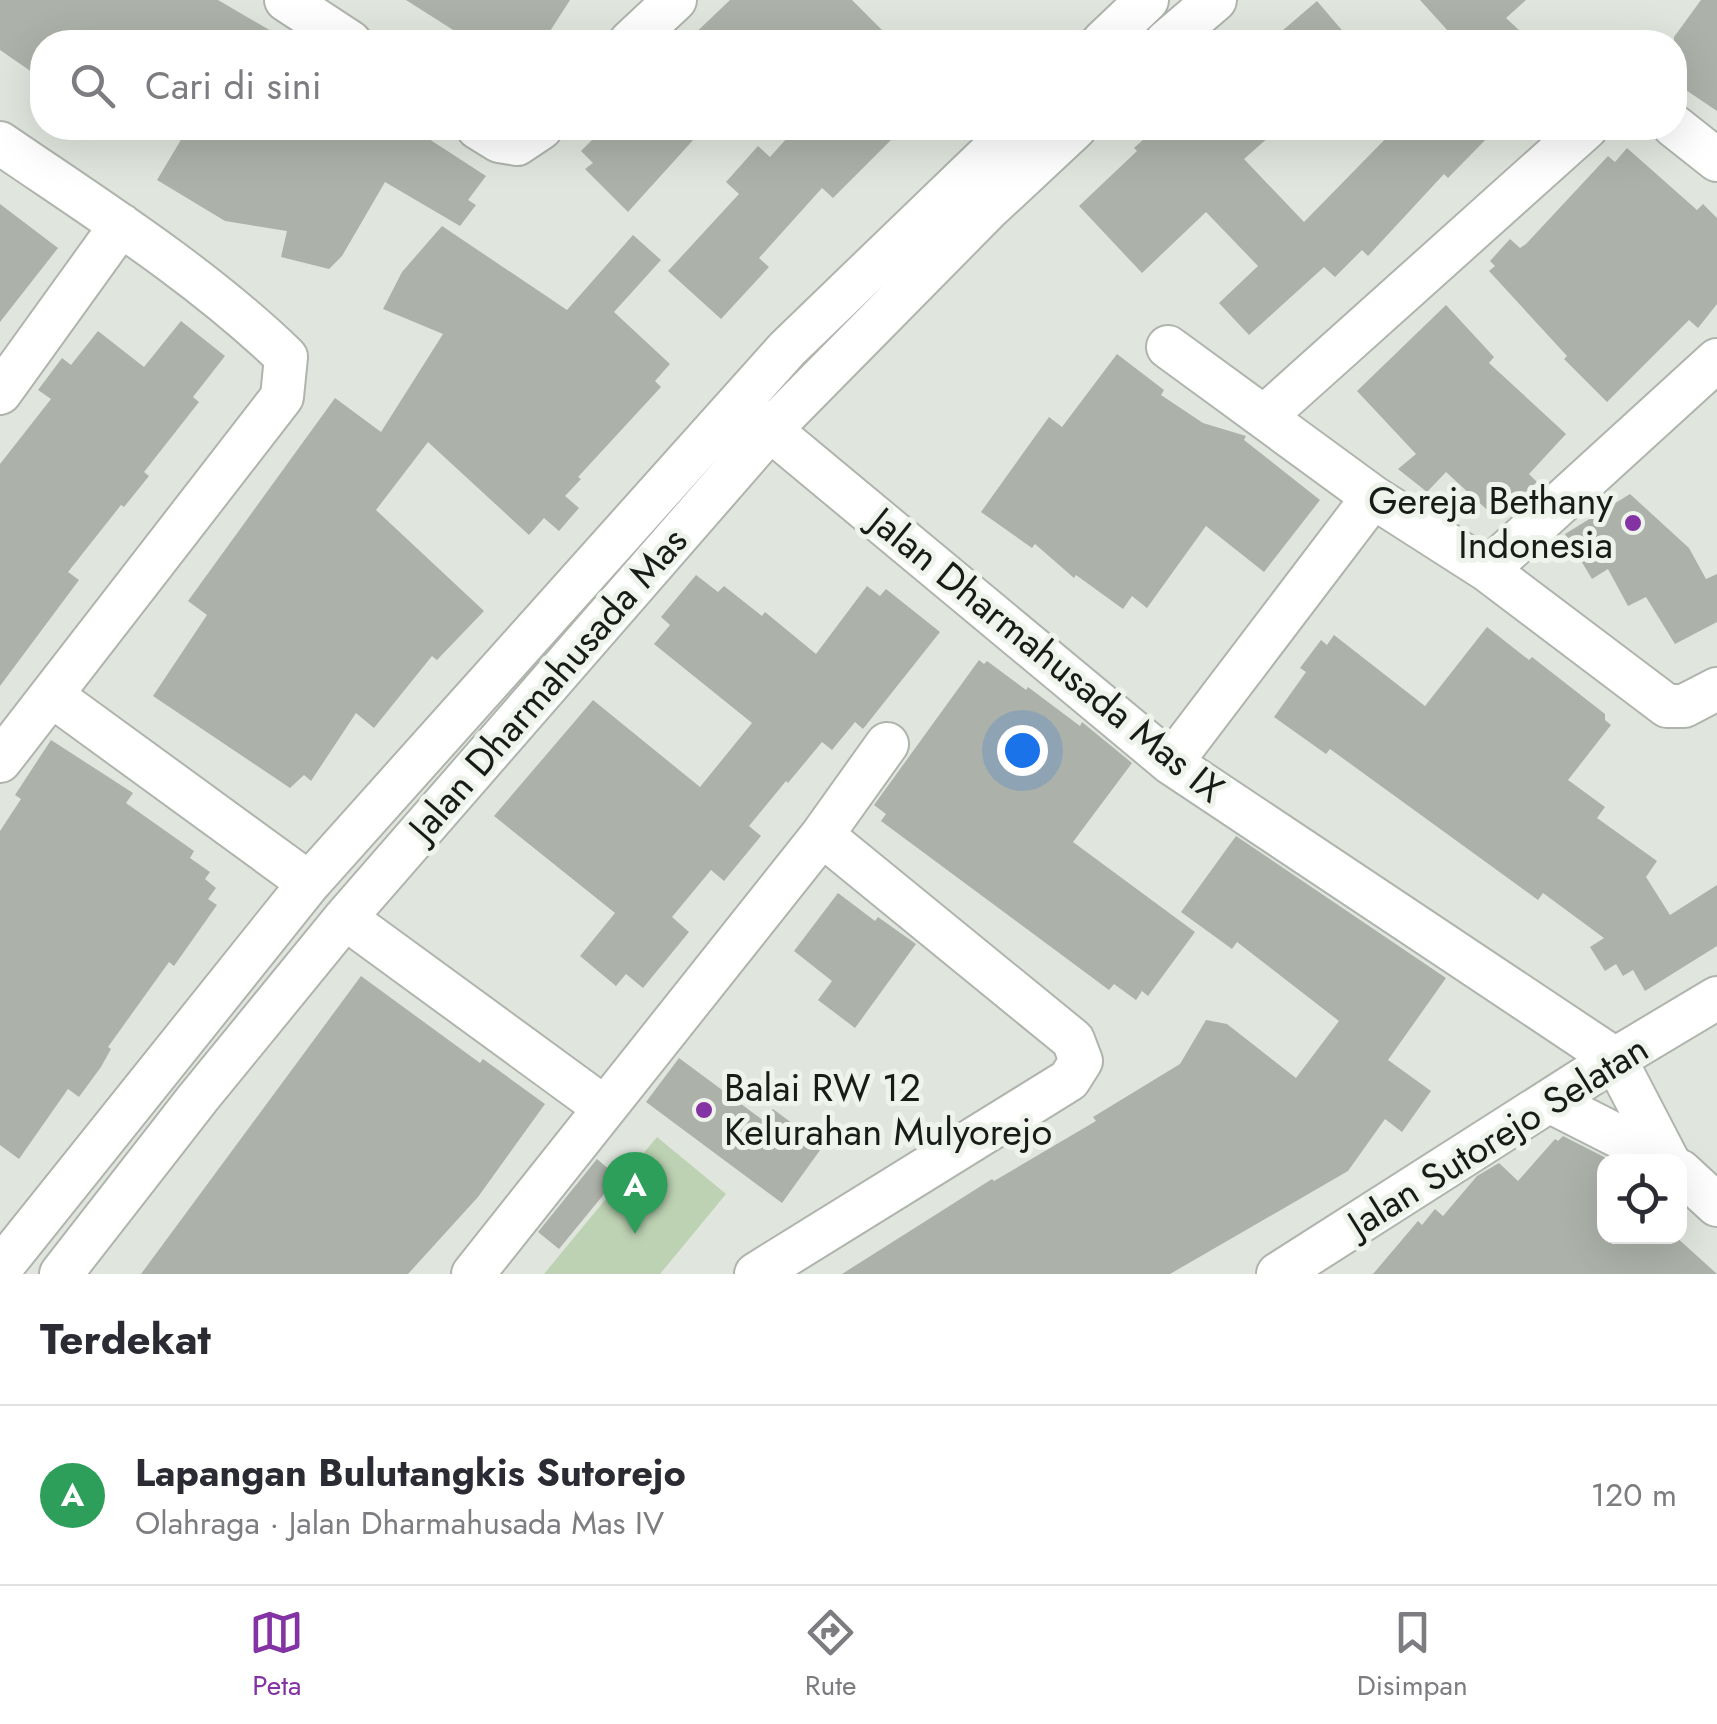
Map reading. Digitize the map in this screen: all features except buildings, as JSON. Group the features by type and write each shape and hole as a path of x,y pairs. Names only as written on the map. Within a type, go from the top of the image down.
{"street":[{"path":"286,0 332,30"},
{"path":"643,30 675,0"},
{"path":"1180,30 1215,0"},
{"path":"1115,30 1144,1"},
{"path":"1687,136 1717,160"},
{"path":"497,140 517,144 523,140"},
{"name":"Jalan Dharmahusada Mas","path":"61,1274 198,1098 754,417 788,349 1004,140"},
{"name":"Jalan Dharmahusada Mas","path":"0,1269 309,882 754,417 1061,140"},
{"path":"1265,416 1573,140"},
{"path":"0,143 121,225 247,320 286,357 282,396 0,761"},
{"path":"0,394 121,225"},
{"path":"1168,347 1373,497 1487,570 1667,706 1684,706 1717,689"},
{"path":"1487,570 1717,360"},
{"name":"Jalan Dharmahusada Mas IX","path":"754,417 1171,763 1615,1059"},
{"path":"1171,763 1373,497"},
{"path":"51,696 309,882"},
{"path":"473,1274 822,835 886,744"},
{"path":"756,1274 1069,1080 1082,1061 1073,1040 822,835"},
{"path":"345,918 605,1108"},
{"name":"Jalan Sutorejo Selatan","path":"1278,1274 1327,1263 1549,1101 1717,998"},
{"path":"1615,1059 1667,1154"},
{"path":"1549,1101 1652,1154"},
{"path":"1687,1178 1717,1206"}],"green space":[{"path":"657,1137 726,1194 660,1274 544,1274"}],"place":[{"name":"Gereja Bethany Indonesia","path":"1633,523"},
{"name":"Balai RW 12 Kelurahan Mulyorejo","path":"704,1110"},
{"name":"Lapangan Bulutangkis Sutorejo","path":"635,1234"}]}
